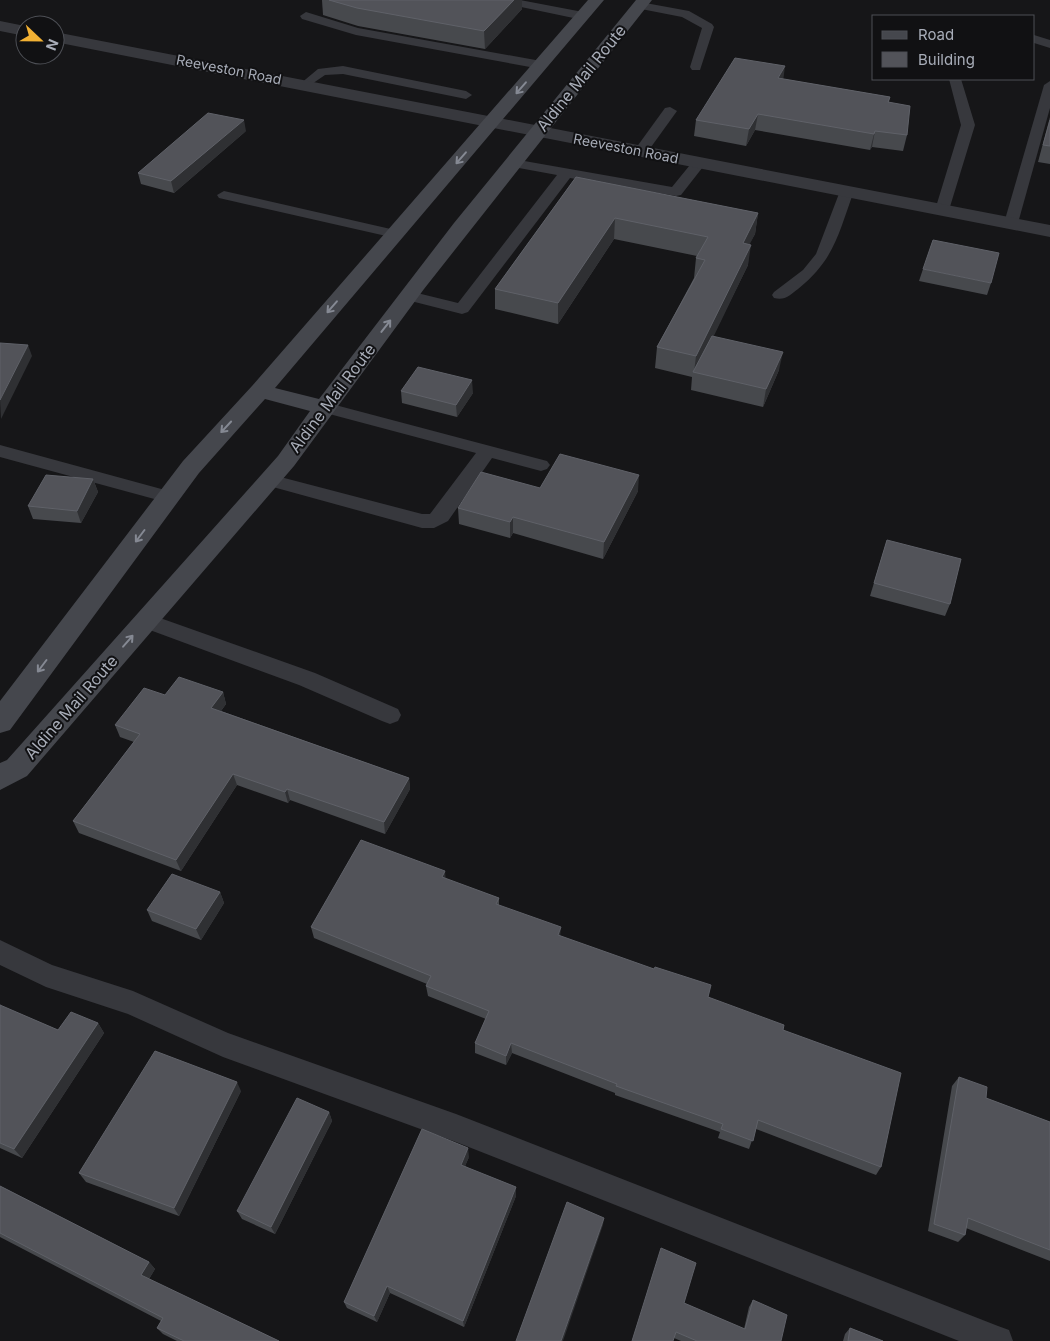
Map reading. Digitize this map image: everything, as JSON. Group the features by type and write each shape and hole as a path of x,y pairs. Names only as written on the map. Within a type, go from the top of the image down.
{"main road":[{"path":"0,722 210,445 260,391 596,0"},
{"name":"Aldine Mail Route","path":"0,778 17,768 286,461 324,407 537,131 642,3"},
{"path":"260,391 324,407"}],"street":[{"path":"0,26 15,29"},
{"name":"Reeveston Road","path":"65,39 306,84 1050,231"}],"lane":[{"path":"502,0 583,16"},
{"path":"642,3 685,14 708,27 696,67"},
{"path":"306,16 356,31 541,65"},
{"path":"1035,40 1050,44"},
{"path":"306,84 322,72 343,70 466,95"},
{"path":"942,210 968,125 955,80"},
{"path":"1012,223 1050,85"},
{"path":"641,151 670,111"},
{"path":"513,162 676,192 699,163"},
{"path":"410,296 462,309 566,173"},
{"path":"780,295 808,273 823,256 847,191"},
{"path":"224,195 395,234"},
{"path":"324,407 541,465"},
{"path":"0,451 169,497"},
{"path":"269,480 422,521 434,521 441,516 487,451"},
{"path":"146,621 307,679 390,716"},
{"path":"0,952 46,974 132,1003 223,1044 456,1128 998,1341"}],"building":[{"path":"329,0 514,0 484,31 357,8"},
{"path":"735,58 785,66 778,78 890,97 888,102 910,106 907,135 875,131 874,134 758,114 749,129 696,120"},
{"path":"208,113 244,120 171,181 138,173"},
{"path":"1050,120 1050,146 1043,145"},
{"path":"576,177 758,213 743,243 751,245 696,356 657,347 705,260 696,258 708,237 615,218 558,303 495,289"},
{"path":"933,240 999,253 991,283 923,269"},
{"path":"712,336 783,352 766,389 693,372"},
{"path":"0,343 28,345 0,400"},
{"path":"418,367 472,380 456,405 401,391"},
{"path":"560,454 639,475 604,542 513,517 510,522 458,508 481,472 540,488"},
{"path":"46,475 93,479 77,511 28,506"},
{"path":"887,540 961,559 950,604 874,583"},
{"path":"179,677 223,692 211,708 409,778 384,822 287,789 285,792 233,774 176,860 73,821 140,734 115,725 144,688 165,695"},
{"path":"361,840 445,871 442,877 499,898 496,904 561,927 558,935 654,969 655,967 711,985 708,997 784,1025 783,1030 901,1073 881,1167 758,1120 753,1141 721,1129 723,1124 616,1086 617,1084 511,1043 506,1056 475,1043 489,1011 426,986 431,976 311,927"},
{"path":"172,874 220,892 196,929 147,910"},
{"path":"0,1005 58,1030 71,1012 98,1023 14,1149 0,1143"},
{"path":"155,1051 237,1082 174,1208 79,1173"},
{"path":"959,1077 987,1087 986,1098 1050,1122 1050,1250 968,1218 965,1235 934,1224"},
{"path":"297,1098 329,1112 271,1227 237,1211"},
{"path":"422,1129 468,1148 461,1165 516,1187 463,1321 387,1286 374,1316 344,1302"},
{"path":"0,1186 149,1262 141,1275 279,1341 184,1341 157,1328 163,1318 0,1233"},
{"path":"567,1202 604,1218 561,1341 516,1341"},
{"path":"661,1248 696,1263 684,1303 745,1329 753,1300 787,1315 781,1341 697,1341 676,1332 673,1341 632,1341"},
{"path":"850,1328 883,1341 848,1341"}]}
